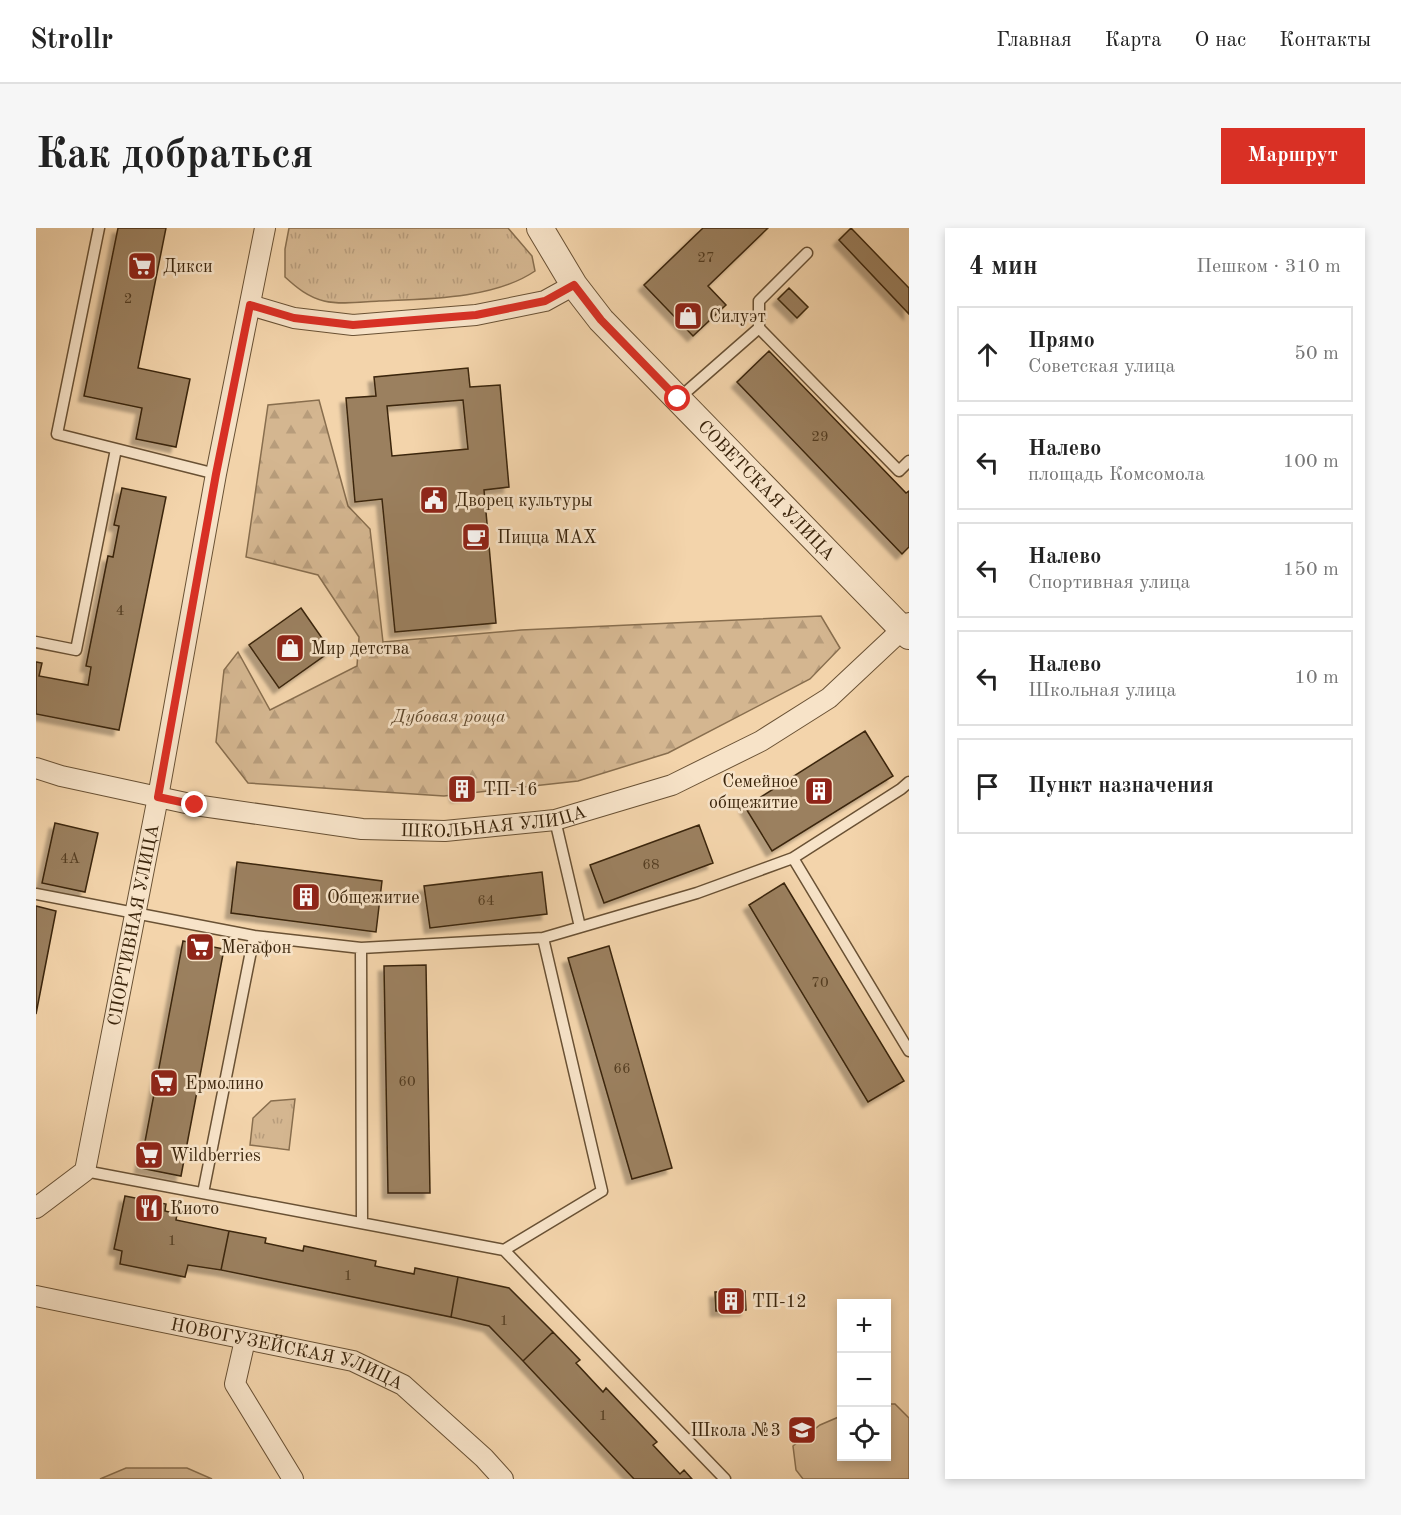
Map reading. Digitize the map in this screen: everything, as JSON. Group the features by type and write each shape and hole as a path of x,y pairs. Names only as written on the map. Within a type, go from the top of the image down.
{"street":[{"name":"СПОРТИВНАЯ УЛИЦА","path":"85,1171 158,797 216,474 265,228"},
{"name":"СОВЕТСКАЯ УЛИЦА","path":"540,228 574,285 601,320 907,630"},
{"path":"250,305 294,318 353,325 476,315 545,301 574,285"},
{"name":"ШКОЛЬНАЯ УЛИЦА","path":"36,768 61,776 195,805 362,829 445,831 555,820 672,785 761,741 829,698 907,630"},
{"path":"39,1201 85,1171"},
{"name":"НОВОГУЗЕЙСКАЯ УЛИЦА","path":"36,1296 353,1361 403,1385 484,1458 503,1479"},
{"path":"245,1340 235,1384 293,1479"}],"lane":[{"path":"99,228 57,434 216,474"},
{"path":"807,254 759,301 759,328 899,471 909,460"},
{"path":"678,399 759,328"},
{"path":"36,642 76,650 116,449"},
{"path":"36,894 254,936 361,948 543,938 697,893 793,858 906,790"},
{"path":"555,820 580,927"},
{"path":"793,858 909,1051"},
{"path":"203,1193 254,936"},
{"path":"504,1250 602,1191 543,938"},
{"path":"361,948 362,1223"},
{"path":"85,1171 504,1250 725,1479"}],"green space":[{"path":"289,228 508,228 532,256 535,271 500,287 460,296 351,303 331,302 308,295 285,277 285,249"},
{"name":"Дубовая роща","path":"319,400 348,506 370,529 383,642 521,630 821,616 840,648 810,679 668,753 578,781 444,796 248,783 216,742 224,670 238,652 270,710 357,666 359,637 318,575 246,557 268,405"},
{"path":"295,1099 289,1150 250,1145 253,1118 271,1101"},
{"path":"891,1404 895,1404 909,1418 909,1479 803,1479 796,1470 793,1446 820,1425 837,1418 837,1461 891,1461"},
{"path":"126,1468 187,1468 212,1479 100,1479"}],"building":[{"path":"118,228 166,228 138,368 190,379 176,447 136,439 142,408 84,396"},
{"path":"703,228 768,228 708,286 726,305 693,336 644,285"},
{"path":"851,228 909,288 909,314 839,240"},
{"path":"789,288 808,307 797,318 778,299"},
{"path":"769,351 906,493 909,491 909,547 902,554 737,382"},
{"name":"Дворец культуры","path":"468,368 470,387 500,385 509,487 484,490 496,623 395,632 382,499 355,502 346,398 376,396 374,377","holes":["463,400 468,449 392,456 387,406"]},
{"path":"122,488 166,497 119,730 36,714 36,662 42,663 39,676 88,685 91,667 86,666 108,556 113,557 119,526 114,525"},
{"name":"Мир детства","path":"301,608 331,651 279,688 249,645"},
{"name":"Семейное общежитие","path":"865,731 893,776 772,851 745,807"},
{"name":"ТП-16","path":"469,781 471,795 456,797 454,782"},
{"path":"55,823 98,833 85,892 42,883"},
{"path":"699,825 713,863 604,903 590,865"},
{"name":"Общежитие","path":"237,862 382,881 376,932 231,913"},
{"path":"542,872 547,914 430,928 424,886"},
{"path":"784,883 904,1081 868,1102 749,905"},
{"path":"36,906 56,911 36,1014"},
{"path":"183,941 224,949 181,1176 140,1168"},
{"path":"609,946 672,1168 632,1179 568,958"},
{"path":"426,965 430,1193 388,1193 384,966"},
{"path":"125,1196 166,1204 165,1211 177,1214 176,1220 229,1231 221,1270 188,1265 185,1277 120,1264 122,1251 114,1249"},
{"path":"229,1231 266,1238 265,1243 303,1251 304,1246 376,1261 375,1266 414,1274 415,1268 458,1277 451,1317 221,1270"},
{"path":"458,1277 509,1288 553,1332 523,1361 489,1326 451,1317"},
{"name":"ТП-12","path":"745,1291 746,1310 716,1311 715,1292"},
{"path":"553,1332 580,1360 576,1363 603,1392 606,1388 657,1442 653,1445 680,1474 684,1470 692,1479 634,1479 523,1361"}],"place":[{"name":"Дикси","path":"142,266"},
{"name":"Силуэт","path":"688,316"},
{"name":"Дворец культуры","path":"434,500"},
{"name":"Пицца MAX","path":"476,537"},
{"name":"Мир детства","path":"290,648"},
{"name":"ТП-16","path":"462,789"},
{"name":"Семейное общежитие","path":"819,791"},
{"name":"Общежитие","path":"306,897"},
{"name":"Мегафон","path":"200,947"},
{"name":"Ермолино","path":"164,1083"},
{"name":"Wildberries","path":"149,1155"},
{"name":"Киото","path":"149,1208"},
{"name":"ТП-12","path":"731,1301"},
{"name":"Школа №3","path":"802,1430"}],"route":[{"path":"195,805 158,797 216,474 250,305 294,318 353,325 476,315 545,301 574,285 601,320 678,399"}]}
